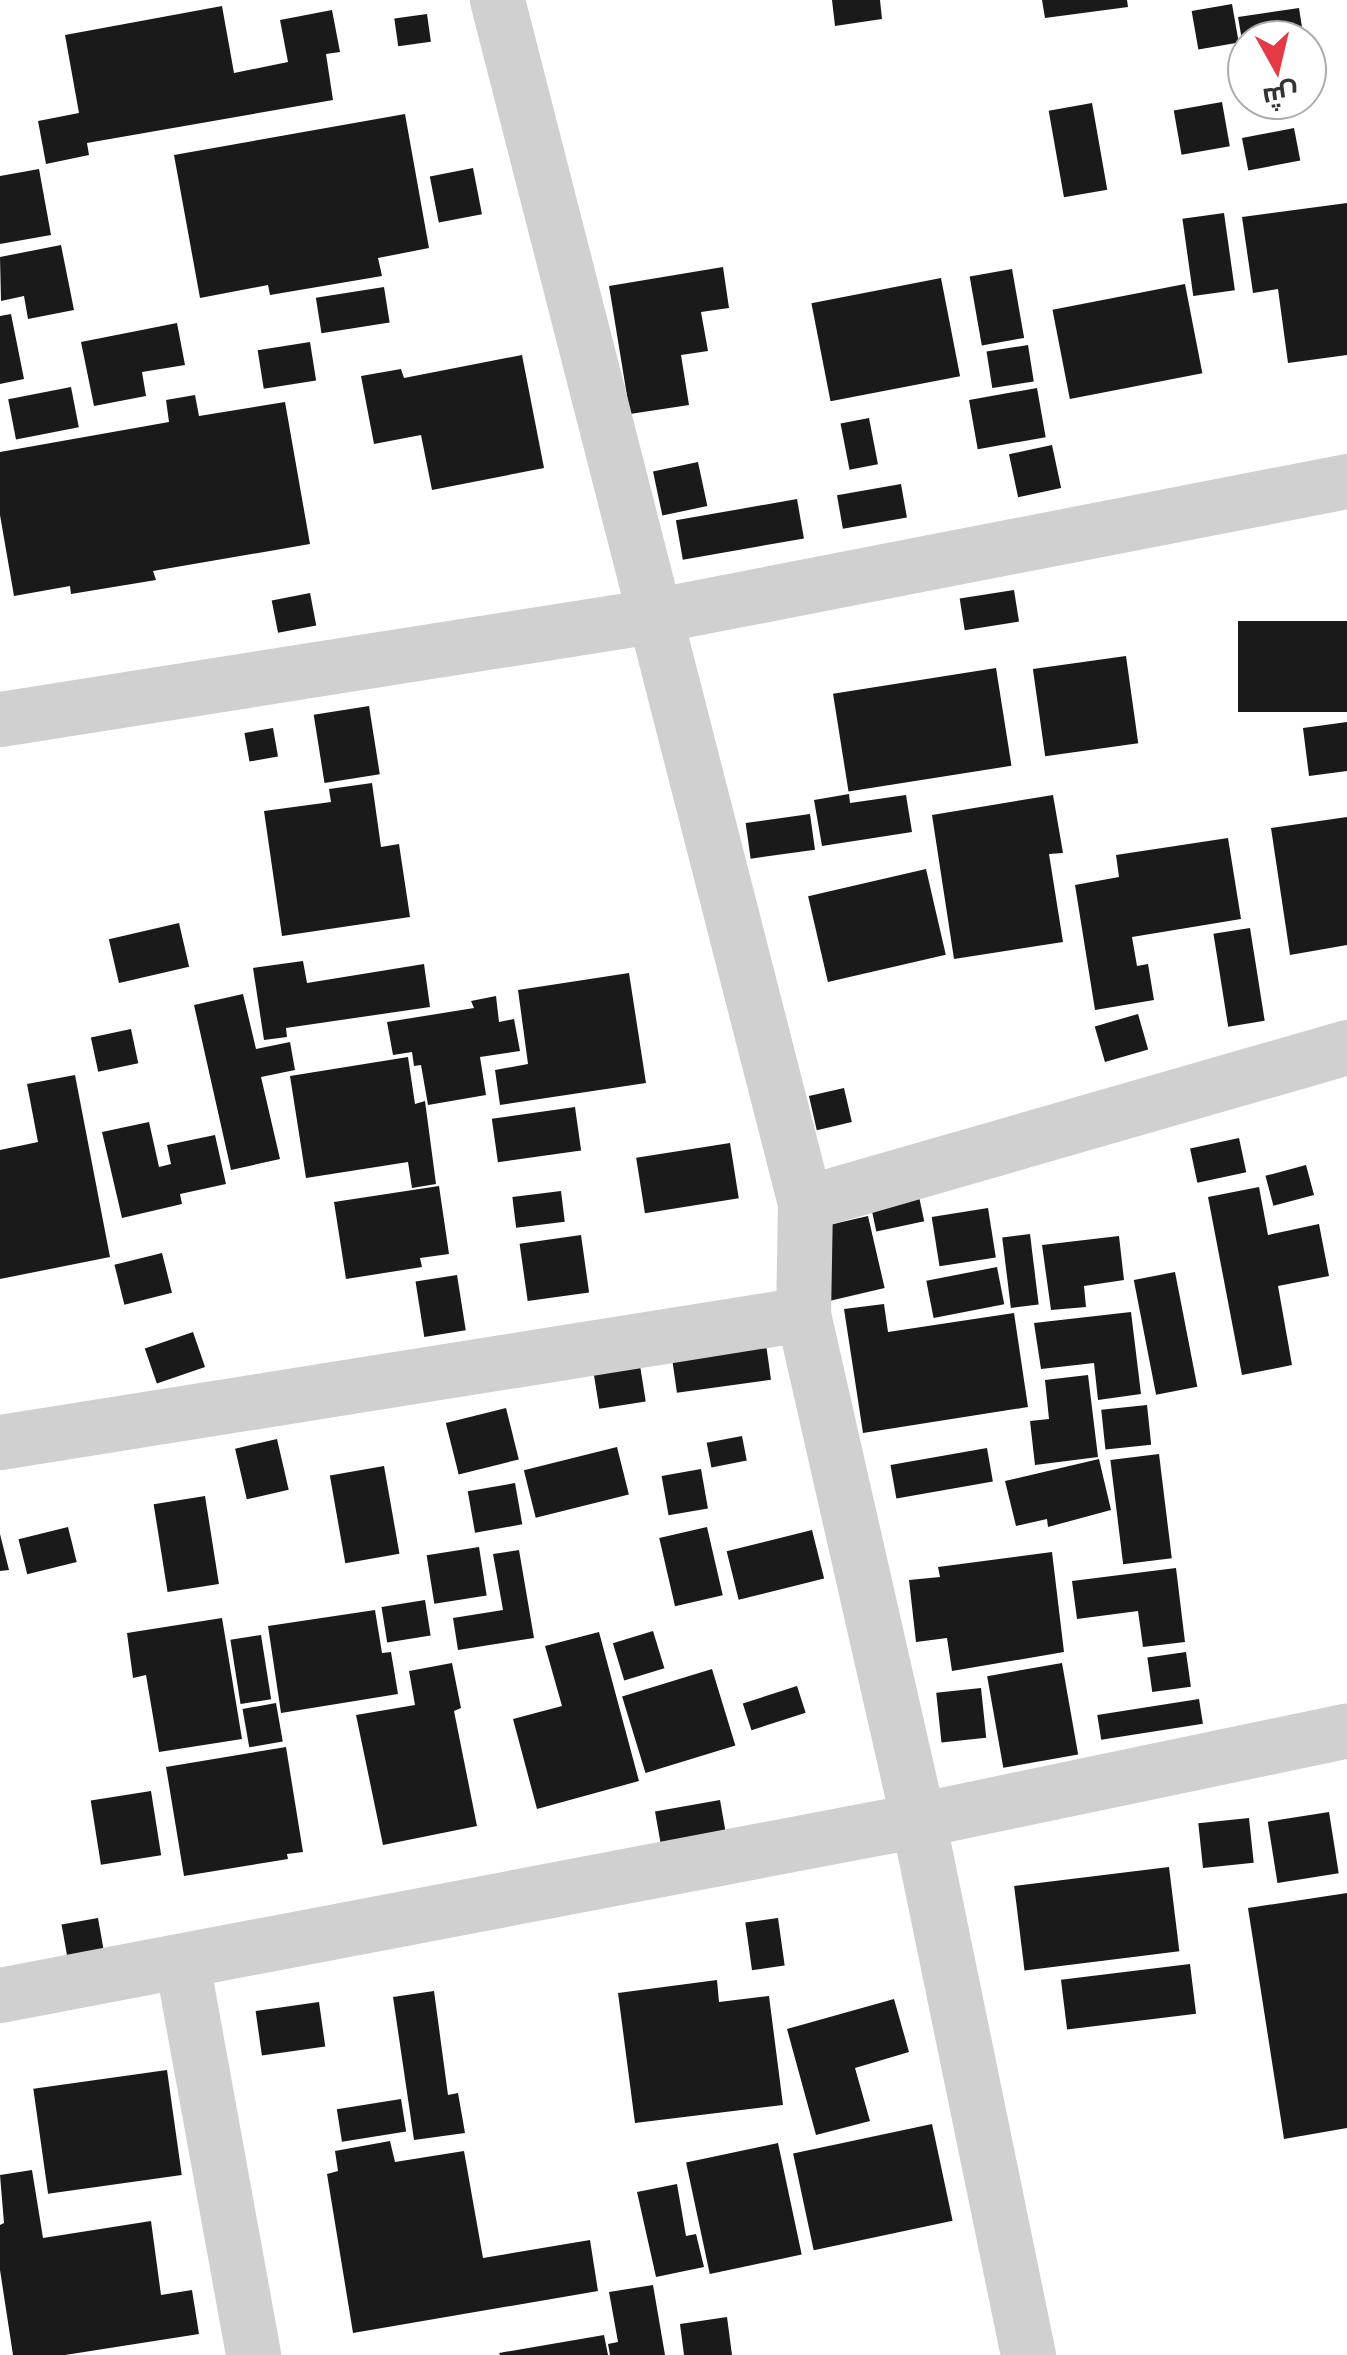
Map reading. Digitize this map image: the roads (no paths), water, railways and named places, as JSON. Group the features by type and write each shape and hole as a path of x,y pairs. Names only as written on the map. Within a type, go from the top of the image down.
{"street":[{"path":"497,0 658,615 805,1203 803,1314 918,1820 1028,2355"},
{"path":"0,719 658,615 1347,481"},
{"path":"805,1203 1347,1047"},
{"path":"0,1442 803,1314"},
{"path":"0,1996 918,1820 1347,1730"},
{"path":"182,1963 253,2355"}]}
